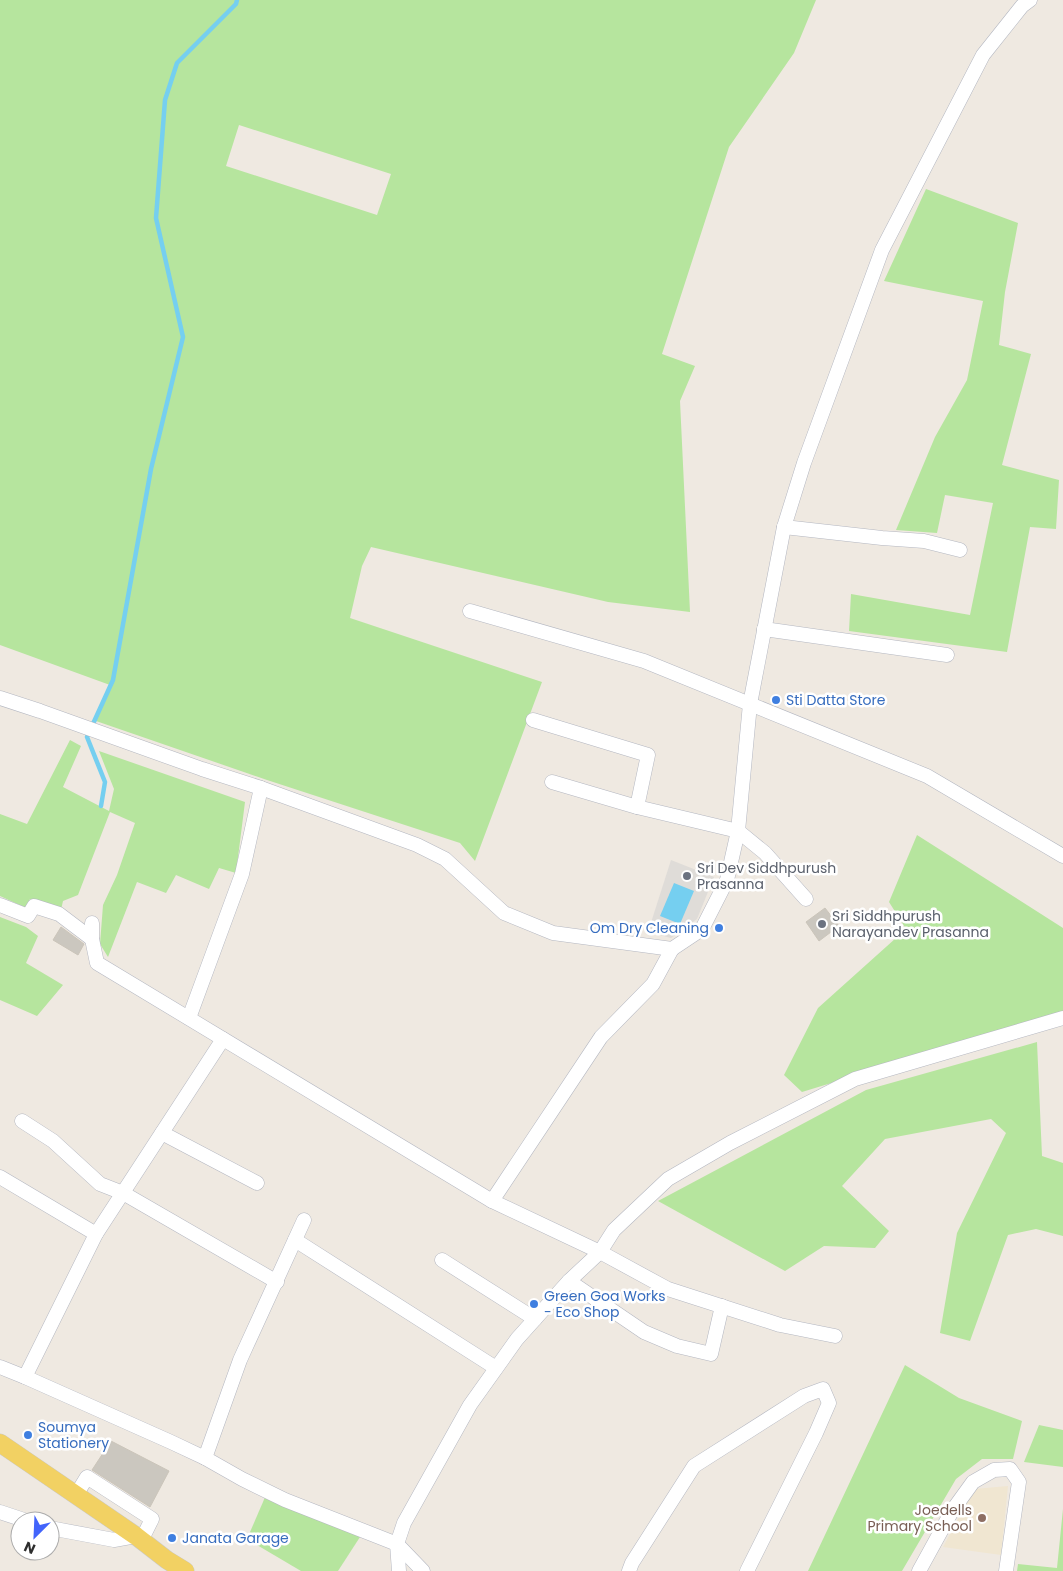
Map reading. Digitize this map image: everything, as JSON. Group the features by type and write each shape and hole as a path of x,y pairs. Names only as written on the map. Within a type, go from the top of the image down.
{"main road":[{"path":"0,1443 138,1539 165,1566 185,1571"}],"street":[{"path":"492,1201 601,1037 652,984 672,949 702,929 727,880 738,831 750,704 784,527 804,464 882,250 983,55 1022,6 1030,0"},
{"path":"784,527 924,541 960,550"},
{"path":"470,611 644,661 927,776 1063,856"},
{"path":"764,629 947,655"},
{"path":"0,698 261,788 417,845 445,859 504,912 554,933 672,949"},
{"path":"533,720 648,755 637,807"},
{"path":"552,782 637,807 738,831 765,853 806,899"},
{"path":"189,1018 242,874 261,788"},
{"path":"0,904 28,916 34,906 59,914 92,939"},
{"path":"92,923 92,939 97,963 492,1201 600,1252 668,1289 780,1325 835,1336"},
{"path":"399,1571 397,1544 404,1523 470,1405 517,1339 569,1281 600,1252 614,1230 668,1179 730,1142 855,1079 1063,1018"},
{"path":"25,1377 96,1234 223,1039"},
{"path":"22,1121 53,1141 100,1184 123,1194 276,1282"},
{"path":"162,1133 257,1183"},
{"path":"0,1176 96,1234"},
{"path":"205,1458 240,1360 304,1220"},
{"path":"295,1240 496,1368"},
{"path":"442,1260 536,1319"},
{"path":"569,1281 644,1332 677,1346 711,1354 722,1306"},
{"path":"0,1367 172,1442 285,1500 397,1544 423,1571"},
{"path":"629,1571 632,1562 694,1466 804,1396 823,1389 829,1402 816,1433 748,1571"},
{"path":"919,1571 952,1511 973,1482 994,1470 1010,1469 1019,1482 1006,1571"},
{"path":"60,1530 114,1540 138,1539 152,1518 87,1477 76,1495"}],"shaded area":[{"path":"671,860 714,877 697,919 671,938 648,932"},
{"name":"Joedells Primary School","path":"1008,1486 1001,1555 943,1547 974,1489"}],"green space":[{"path":"0,0 816,0 794,53 729,147 662,354 695,366 680,401 690,612 608,602 371,547 362,566 350,618 542,682 475,861 460,843 267,780 96,721 110,685 0,645","holes":["239,125 391,174 377,215 226,166"]},
{"path":"926,189 1018,223 1005,292 999,345 1031,354 1002,465 1059,480 1056,529 1030,527 1007,652 849,631 851,594 970,615 993,503 945,495 937,533 896,530 935,437 967,380 983,301 884,281"},
{"path":"70,740 81,746 63,787 109,811 114,789 99,751 245,802 236,873 219,868 209,889 176,875 166,893 137,882 108,957 100,944 103,905 117,875 135,823 110,812 78,895 63,901 61,910 30,899 26,908 0,896 0,814 27,824"},
{"path":"917,835 1063,928 1063,1012 802,1092 784,1075 818,1008 906,929 889,902"},
{"path":"0,917 26,927 38,936 26,963 63,985 37,1016 0,1000"},
{"path":"1037,1042 1042,1156 1063,1163 1063,1236 1036,1229 1008,1235 970,1341 940,1333 957,1233 1006,1133 991,1119 885,1139 842,1186 889,1231 875,1248 824,1246 785,1271 658,1201 866,1090"},
{"path":"905,1365 959,1398 1022,1421 1013,1459 982,1459 956,1479 902,1571 808,1571"},
{"path":"1039,1425 1063,1430 1063,1467 1024,1462"},
{"path":"266,1495 360,1537 338,1571 301,1571 247,1539"},
{"path":"1063,1509 1063,1571 1017,1571 1018,1564 1057,1568"}],"water":[{"path":"674,883 694,891 680,924 660,916"}],"building":[{"name":"Sri Siddhpurush Narayandev Prasanna","path":"825,908 839,926 819,941 806,922"},
{"path":"61,927 84,944 78,955 53,940"},
{"path":"111,1441 169,1471 150,1507 92,1470"}],"waterway":[{"path":"101,806 105,782 87,737 113,680 151,469 183,337 156,218 165,100 177,63 236,4 237,0"}],"place":[{"name":"Sti Datta Store","path":"776,700"},
{"name":"Sri Dev Siddhpurush Prasanna","path":"687,876"},
{"name":"Sri Siddhpurush Narayandev Prasanna","path":"822,924"},
{"name":"Om Dry Cleaning","path":"719,928"},
{"name":"Green Goa Works - Eco Shop","path":"534,1304"},
{"name":"Soumya Stationery","path":"28,1435"},
{"name":"Joedells Primary School","path":"982,1518"},
{"name":"Janata Garage","path":"172,1538"}]}
